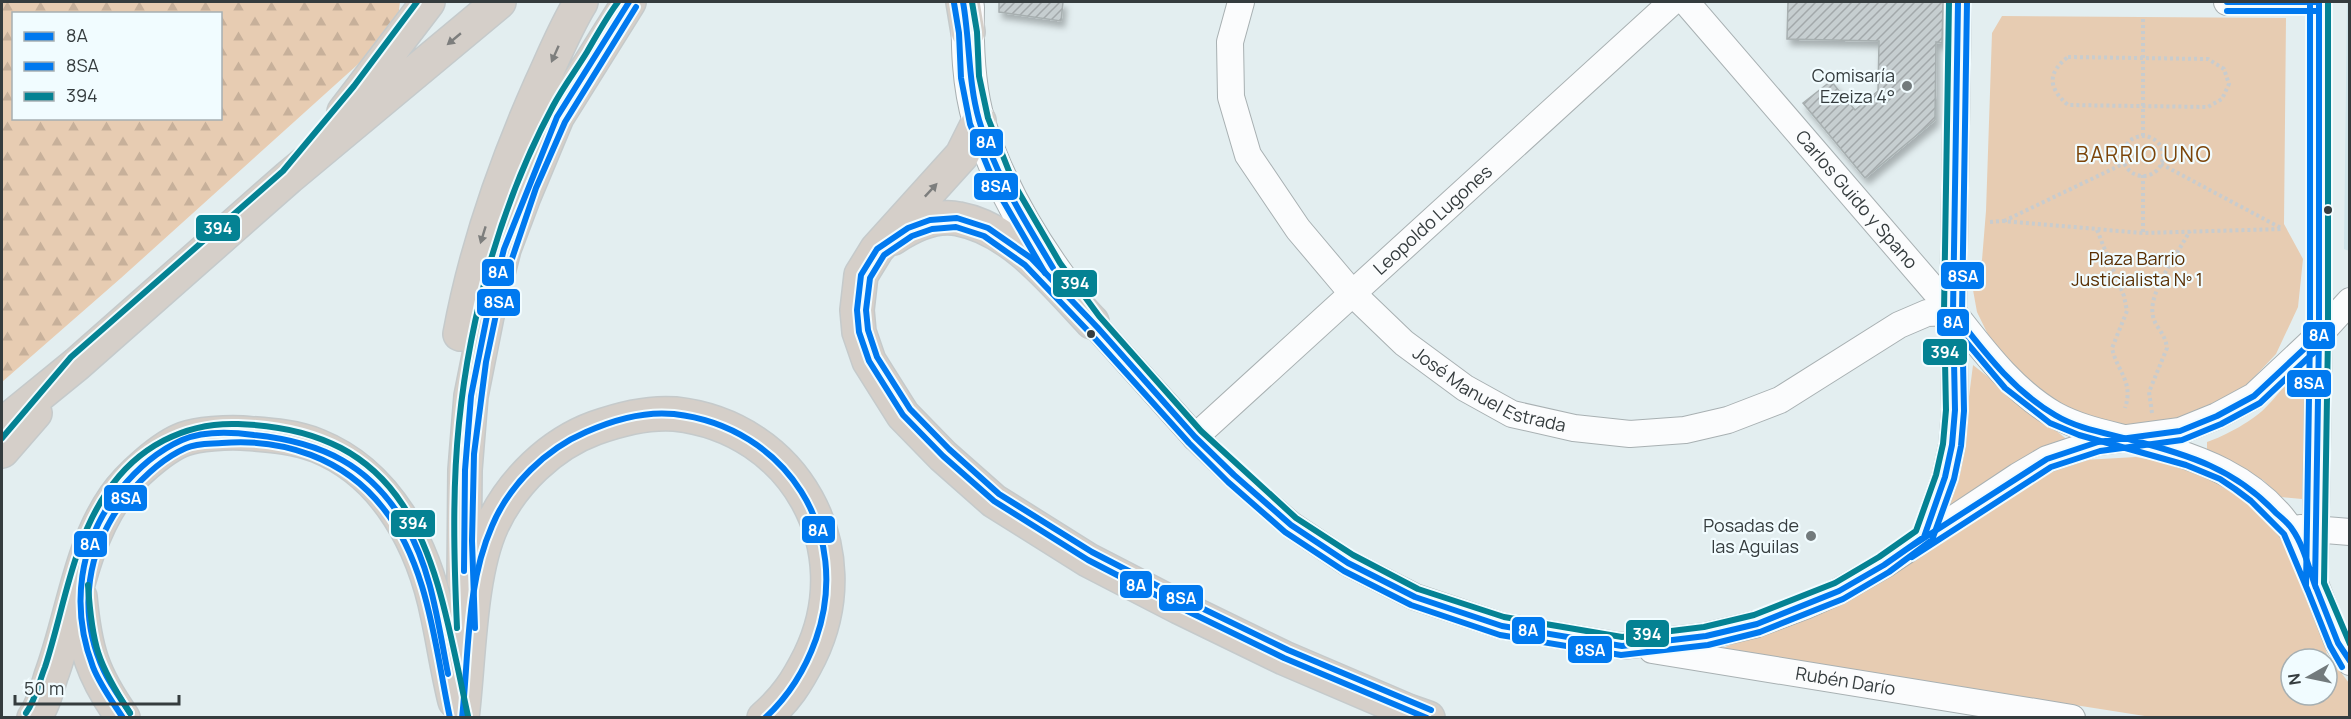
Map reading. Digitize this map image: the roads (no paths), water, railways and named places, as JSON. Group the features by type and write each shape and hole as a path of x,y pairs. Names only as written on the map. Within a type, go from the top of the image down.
{"highway":[{"path":"289,177 361,92 428,2"},
{"path":"2,425 77,364 289,177 499,2"},
{"path":"461,717 458,670 443,546 448,414 464,311 481,242 499,185 533,102 570,20 581,2"},
{"path":"458,670 465,470 471,396 487,316 504,249 557,117 629,2"},
{"path":"979,121 962,155 877,249 861,275 857,310 859,332 869,361 903,415 943,456 994,501 1089,560 1284,658 1408,711 1428,717"},
{"path":"877,249 908,228 930,220 957,218 987,228 1031,258 1092,322"},
{"path":"2,451 77,364"},
{"path":"458,670 482,550 510,494 528,473 550,453 578,435 614,422 646,415 682,416 724,426 755,441 785,467 802,491 819,525 829,567 826,610 817,642 784,701 764,717"},
{"path":"34,717 55,665 91,541 115,496 143,465 183,439 231,432 276,436 316,445 347,460 374,483 391,503 406,527 428,579 458,670"},
{"path":"79,583 83,627 90,660 106,693 123,717"}],"street":[{"name":"José Manuel Estrada","path":"1242,2 1230,42 1231,97 1248,155 1298,229 1352,293 1404,343 1465,388 1512,414 1574,428 1630,434 1685,430 1728,420 1780,400 1899,324 1927,313 1953,312"},
{"name":"Leopoldo Lugones","path":"1195,437 1672,2"},
{"name":"Carlos Guido y Spano","path":"1686,2 1953,312 1995,364 2023,393 2055,415 2085,429 2127,438 2191,457 2238,477 2303,529"},
{"path":"1924,537 1945,477 1952,445 1955,410 1953,312 1958,2"},
{"path":"2227,2 2319,2 2319,335 2303,529 2299,542 2338,643 2349,662"},
{"path":"966,12 970,77 979,121 1006,188 1053,268 1092,322"},
{"path":"1622,646 1706,636 1757,624 1839,591 1884,565 2047,459 2098,441 2180,431 2226,411 2254,396 2319,335 2349,301"},
{"name":"Rubén Darío","path":"1092,322 1195,437 1291,525 1348,563 1415,597 1502,626 2072,717"},
{"path":"2303,529 2349,532"}],"place":[{"name":"Comisaría Ezeiza 4°","path":"1907,86"},
{"name":"Posadas de las Aguilas","path":"1811,536"}],"district":[{"name":"BARRIO UNO","path":"2144,155"}],"park label":[{"name":"Plaza Barrio Justicialista Nº 1","path":"2137,269"}]}
